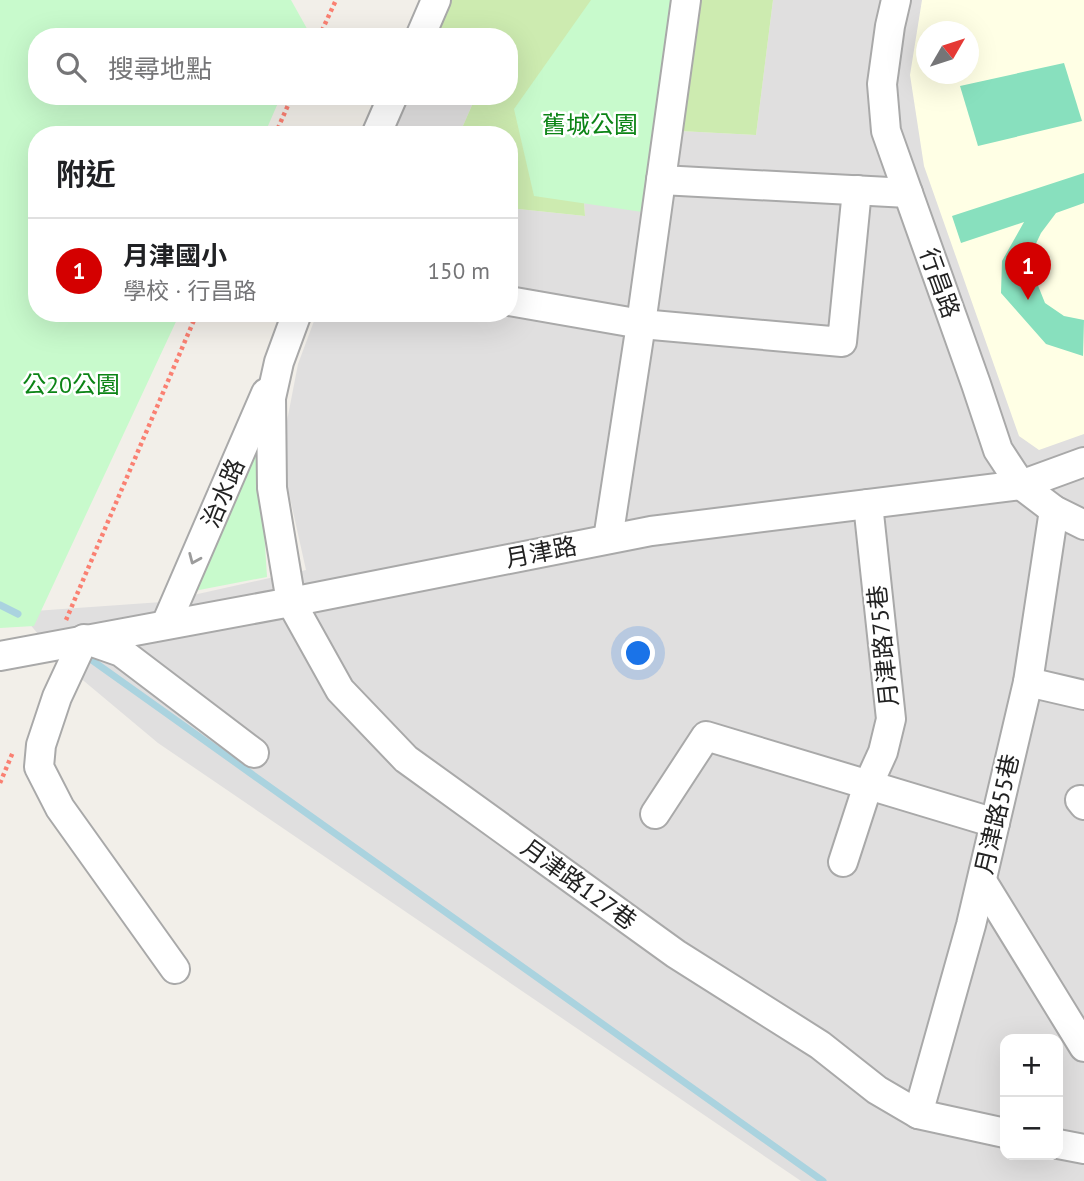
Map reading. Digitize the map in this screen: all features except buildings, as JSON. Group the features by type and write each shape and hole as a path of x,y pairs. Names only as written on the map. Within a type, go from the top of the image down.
{"street":[{"path":"424,28 436,0"},
{"path":"608,539 687,0"},
{"name":"行昌路","path":"896,0 882,84 886,131 998,450 1021,485 1054,510 1084,526"},
{"path":"380,126 389,105"},
{"path":"661,180 908,193"},
{"path":"518,303 641,324 842,342 857,190"},
{"name":"治水路","path":"166,624 294,322"},
{"name":"治水路","path":"279,362 271,398 272,488 290,602"},
{"name":"月津路","path":"0,656 651,531 1021,485 1084,462"},
{"name":"月津路75巷","path":"843,862 868,785 883,752 891,719 868,504"},
{"name":"月津路55巷","path":"918,1114 971,925 1028,682 1054,510"},
{"name":"月津路127巷","path":"290,602 340,690 406,759 676,954 820,1045 877,1090 918,1114 1000,1131"},
{"path":"175,969 60,808 39,767 41,745 58,696 84,639 121,652 254,753"},
{"path":"1028,682 1084,695"},
{"path":"655,814 706,736 995,823"},
{"path":"982,881 1084,1047"},
{"path":"1063,1145 1084,1149"}],"path":[{"path":"323,28 336,0"},
{"path":"279,126 288,105"},
{"path":"56,645 193,322"},
{"path":"0,783 15,747"}],"shaded area":[{"path":"773,0 1084,0 1084,1181 801,1181 158,743 60,661 20,612 162,602 306,570 288,489 286,426 298,364 314,322 518,322 518,209 585,216 583,186 642,129 756,135"},
{"path":"922,0 1084,0 1084,434 1039,450 1019,436 924,166 910,75 916,38 916,84 979,84 979,21 919,21"},
{"path":"403,105 472,105 463,126 395,126"}],"green space":[{"name":"公20公園","path":"0,0 291,0 307,28 28,28 28,105 277,105 268,126 28,126 28,322 176,322 34,626 0,628"},
{"path":"450,0 773,0 756,135 642,129 583,187 585,216 518,209 518,126 463,126 472,105 518,105 518,28 437,28"},
{"name":"舊城公園","path":"591,0 677,0 649,213 534,196 514,109"},
{"path":"1064,63 1082,121 978,146 960,86 979,84 979,82"},
{"path":"1084,173 1084,203 1056,213 1041,233 1031,254 1037,283 1045,303 1064,316 1084,320 1083,356 1046,344 1001,293 1002,261 1024,222 961,243 952,216"},
{"path":"258,435 267,577 194,591"}],"waterway":[{"path":"0,605 18,614"},
{"path":"93,661 823,1181"}],"place":[{"name":"月津國小","path":"1028,300"}]}
